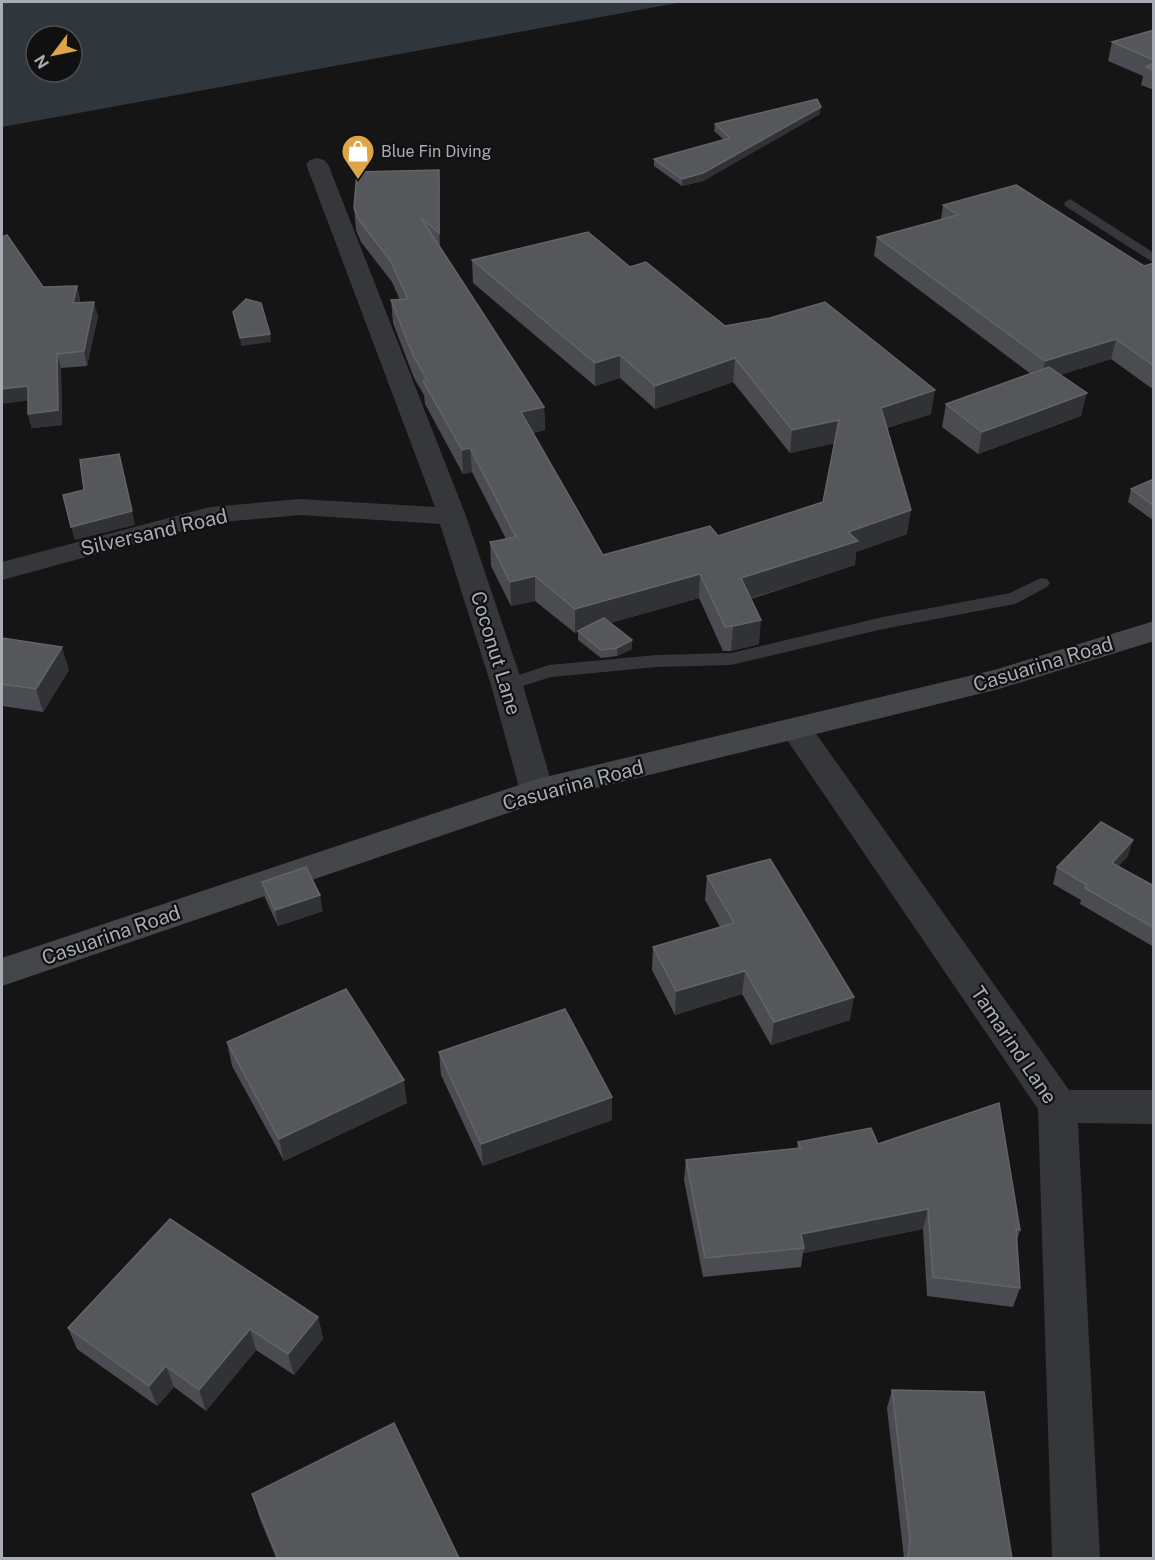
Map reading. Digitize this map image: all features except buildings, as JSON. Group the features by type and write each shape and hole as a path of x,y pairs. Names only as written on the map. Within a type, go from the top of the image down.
{"street":[{"name":"Coconut Lane","path":"317,164 452,516 507,685 537,791"},
{"name":"Silversand Road","path":"2,571 210,515 300,507 452,516"},
{"name":"Casuarina Road","path":"2,972 537,791 999,679 1154,631"},
{"name":"Tamarind Lane","path":"796,729 1058,1106 1076,1558"},
{"path":"1058,1106 1154,1107"}],"lane":[{"path":"1070,203 1154,259"},
{"path":"507,685 549,670 657,661 731,658 804,644 883,623 1014,598 1041,583"}],"shaded area":[{"path":"2,2 683,2 2,127"}],"place":[{"name":"Blue Fin Diving","path":"358,180"}]}
